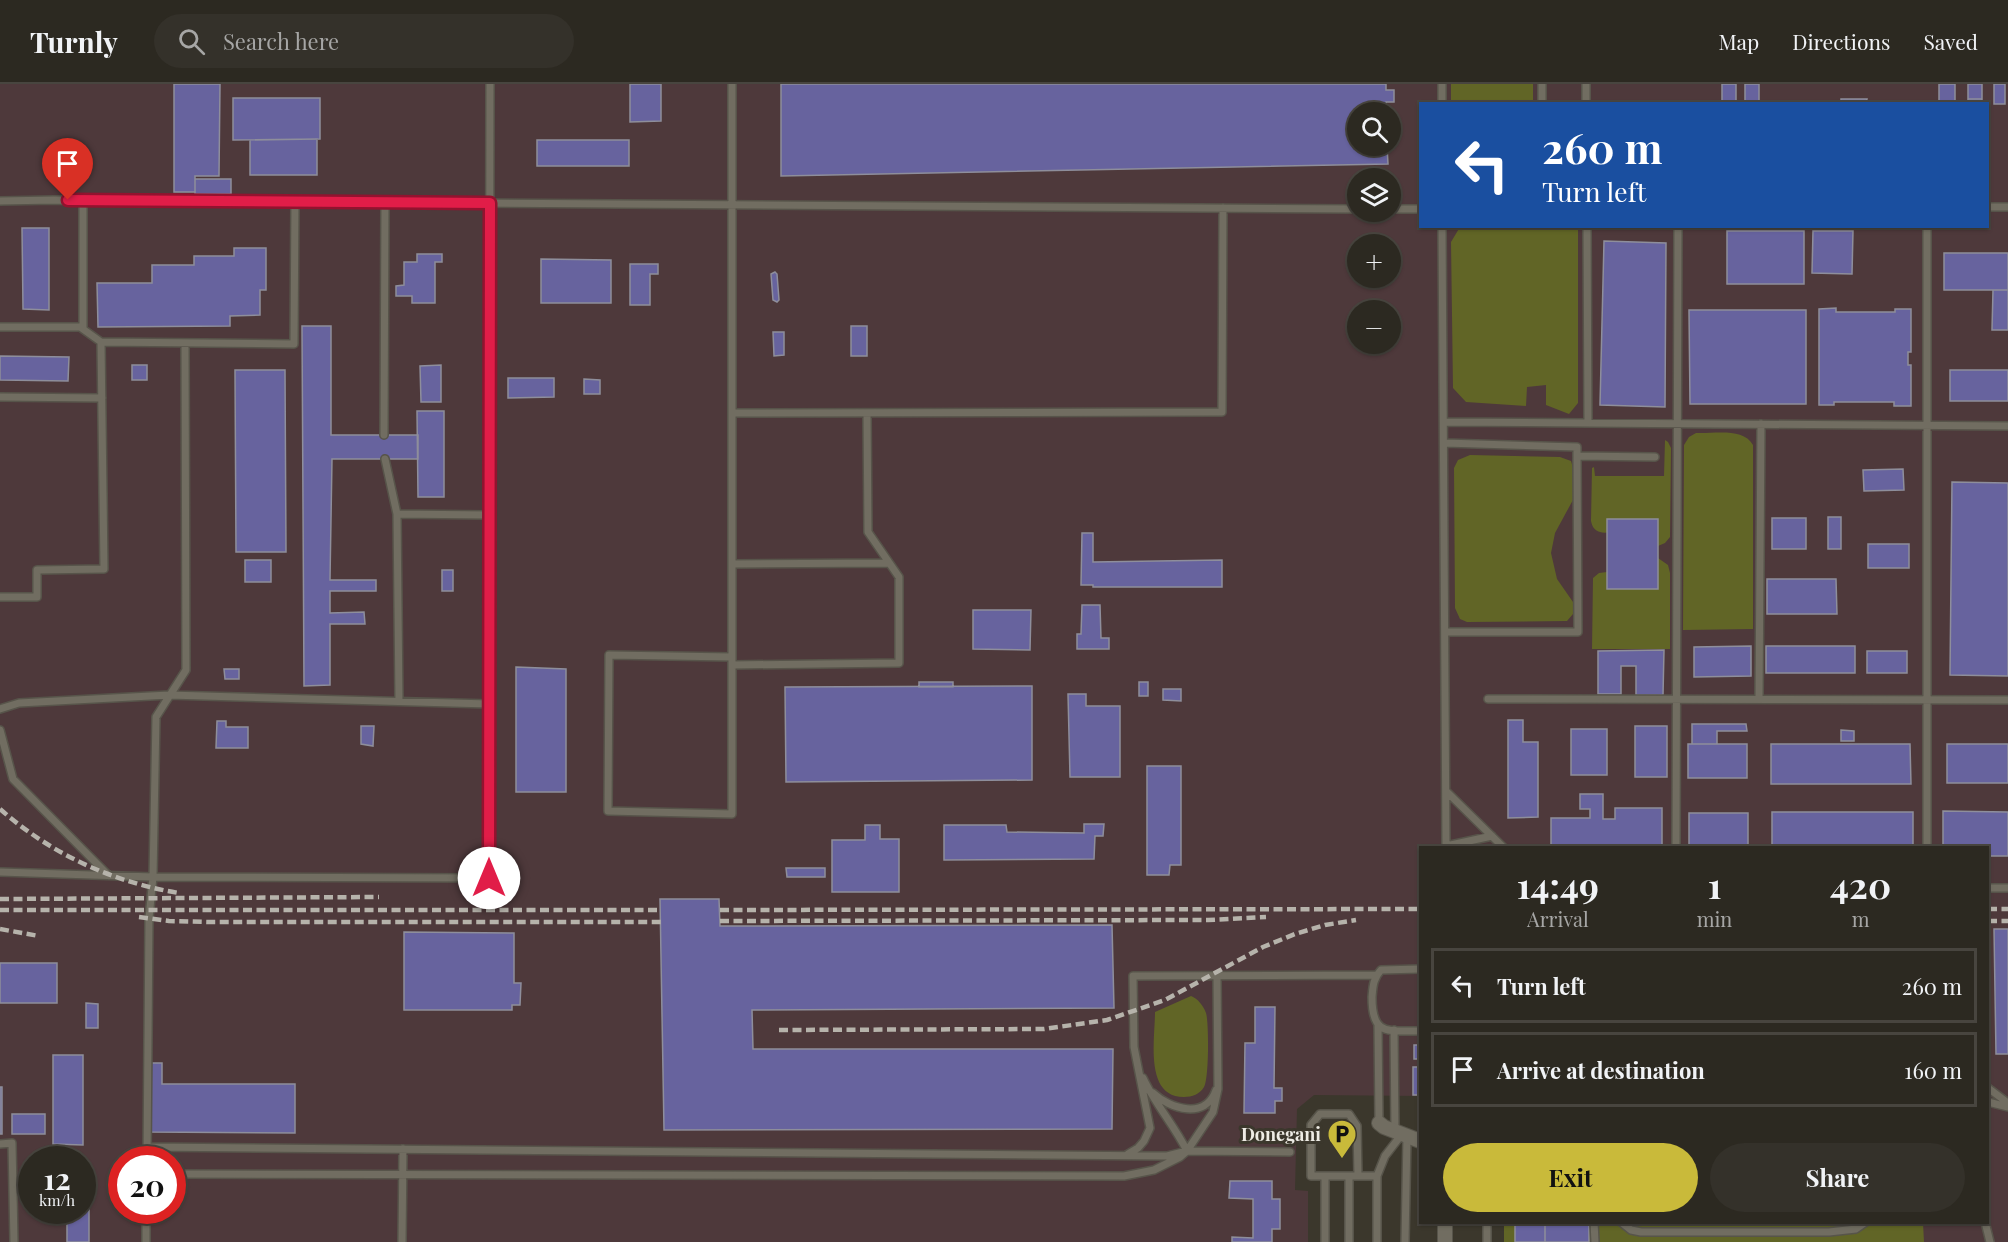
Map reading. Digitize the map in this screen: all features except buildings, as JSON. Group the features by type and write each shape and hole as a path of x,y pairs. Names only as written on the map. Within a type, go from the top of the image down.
{"street":[{"path":"1379,1123 1419,1141"},
{"path":"1445,1224 1445,1242"}],"lane":[{"path":"0,872 153,877 489,878 490,84"},
{"path":"732,84 731,205 732,413 732,564 732,657 732,814 608,811 609,655 732,657"},
{"path":"1442,84 1442,102"},
{"path":"1542,84 1542,102"},
{"path":"1586,84 1586,102"},
{"path":"83,200 83,328"},
{"path":"0,201 1347,208"},
{"path":"0,327 83,328 100,342 294,344 295,201"},
{"path":"384,435 385,202"},
{"path":"1989,207 2008,207"},
{"path":"732,413 1222,412 1223,208"},
{"path":"1401,209 1419,209"},
{"path":"1442,228 1446,846"},
{"path":"1587,228 1588,423"},
{"path":"1676,846 1678,228"},
{"path":"1926,228 1927,846"},
{"path":"0,597 37,597 37,570 104,569 100,342"},
{"path":"147,1146 149,918 153,877 156,717 186,670 185,343"},
{"path":"0,397 102,398"},
{"path":"732,665 899,663 899,577 868,532 867,414"},
{"path":"1445,422 2008,426"},
{"path":"1759,699 1761,424"},
{"path":"1445,443 1577,447 1578,632 1446,632"},
{"path":"1577,456 1655,457"},
{"path":"385,459 397,514 399,701"},
{"path":"397,514 489,515"},
{"path":"732,564 889,563"},
{"path":"0,709 19,703 170,695 489,704"},
{"path":"1488,699 2008,700"},
{"path":"0,730 13,779 109,876"},
{"path":"1446,791 1502,846"},
{"path":"1450,846 1492,836"},
{"path":"1989,888 2008,888"},
{"path":"1419,969 1381,970 1373,986 1372,1012 1378,1024 1385,1029 1419,1031"},
{"path":"1125,1155 1138,1148 1150,1128 1133,1038 1133,976 1377,975"},
{"path":"186,1174 1124,1176 1142,1174 1163,1167 1187,1151 1213,1112 1218,1084 1217,976"},
{"path":"1378,1024 1379,1123"},
{"path":"1394,1030 1406,1177 1406,1242"},
{"path":"1138,1067 1158,1106 1176,1130 1187,1151"},
{"path":"1147,1087 1165,1103 1188,1109 1209,1102 1218,1084"},
{"path":"1989,1089 2008,1105"},
{"path":"1989,1102 2008,1105"},
{"path":"1349,1242 1353,1176 1357,1126 1349,1114 1320,1114 1311,1125 1311,1176 1353,1176 1377,1176"},
{"path":"1377,1242 1377,1176 1385,1156 1401,1134"},
{"path":"0,1144 12,1143 14,1242"},
{"path":"186,1147 1167,1156 1187,1151 1290,1152"},
{"path":"402,1242 403,1149"},
{"path":"1325,1176 1325,1242"},
{"path":"146,1224 146,1242"},
{"path":"1486,1224 1486,1242"},
{"path":"1594,1224 1595,1242"},
{"path":"1624,1224 1631,1230 1641,1232 1829,1232 1856,1229 1863,1224"},
{"path":"1985,1224 1990,1242"}],"shaded area":[{"path":"0,84 2008,84 2008,1242 1504,1242 1504,1224 1989,1224 1989,846 1419,846 1419,1096 1314,1095 1297,1109 1295,1190 1308,1191 1308,1242 0,1242"}],"green space":[{"path":"1451,84 1533,84 1533,102 1451,102"},
{"path":"1459,228 1578,228 1578,403 1569,414 1546,405 1546,385 1527,387 1526,406 1466,402 1453,388 1451,242"},
{"path":"1696,433 1735,434 1748,439 1753,445 1753,629 1683,630 1684,445 1689,437"},
{"path":"1665,440 1671,448 1670,537 1658,546 1658,519 1612,532 1605,533 1596,530 1591,521 1592,468 1594,467 1595,476 1664,476"},
{"path":"1470,455 1560,457 1571,461 1574,471 1574,498 1555,533 1551,553 1557,579 1573,602 1573,614 1567,621 1467,622 1460,619 1455,608 1454,468 1458,460"},
{"path":"1658,558 1668,565 1670,573 1670,649 1592,649 1593,578 1599,573 1607,572 1608,589 1658,589"},
{"path":"1191,996 1200,1003 1206,1013 1208,1062 1204,1087 1195,1095 1184,1097 1171,1094 1163,1088 1157,1077 1154,1065 1155,1012"},
{"path":"1504,1224 1923,1224 1924,1242 1504,1242"}],"railway":[{"path":"0,809 40,840 84,864 130,882 179,893"},
{"path":"0,899 379,897"},
{"path":"720,910 1419,909"},
{"path":"1989,909 2008,909"},
{"path":"0,910 660,910"},
{"path":"139,917 169,921 211,922 661,922"},
{"path":"720,921 1208,920 1266,917"},
{"path":"779,1030 1044,1029 1107,1020 1165,1000 1263,947 1295,934 1325,925 1356,920"},
{"path":"1989,921 2008,921"},
{"path":"0,929 39,936"}],"place":[{"name":"Donegani","path":"1342,1160"}],"route":[{"path":"68,200 490,203 489,878"}]}
